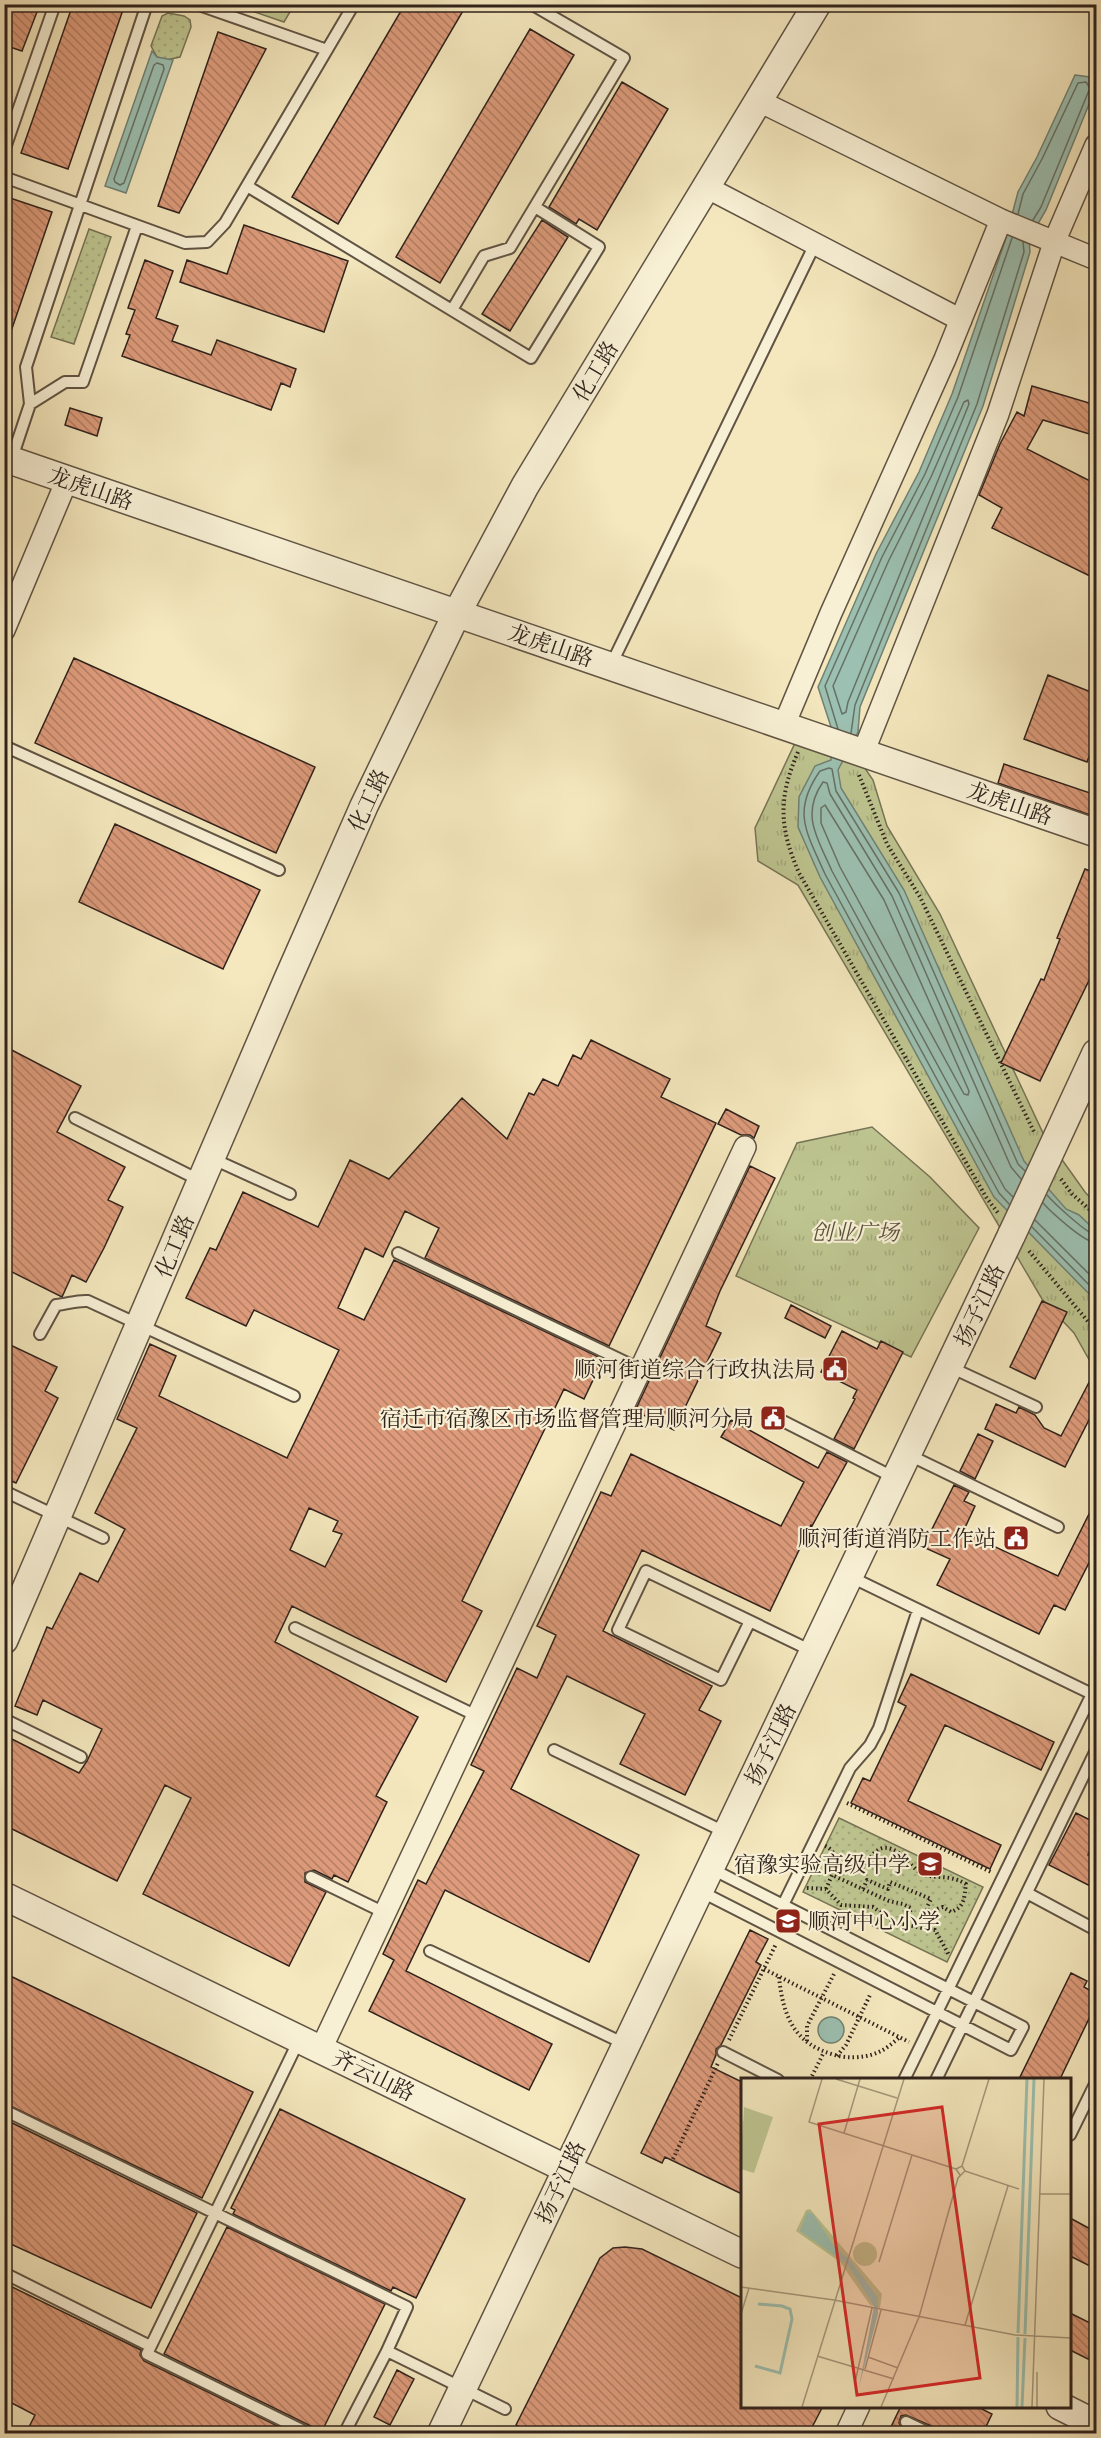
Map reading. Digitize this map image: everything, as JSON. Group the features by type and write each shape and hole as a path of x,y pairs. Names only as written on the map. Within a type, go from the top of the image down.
{"street":[{"name":"化工路","path":"4,1640 359,817 457,613 525,486 817,4"},
{"path":"759,101 1001,219 1096,259"},
{"path":"863,753 998,414 1054,240 1096,145"},
{"path":"706,187 961,320"},
{"path":"795,729 831,613 895,476 1001,219"},
{"name":"龙虎山路","path":"8,460 1096,833"},
{"path":"4,630 67,480"},
{"name":"扬子江路","path":"441,2433 565,2169 909,1455 1047,1159 1086,1085 1096,1053"},
{"path":"310,2044 385,1913 745,1147"},
{"name":"齐云山路","path":"4,1896 741,2254"},
{"path":"846,2433 858,2408"},
{"path":"1064,2408 1096,2424"}],"lane":[{"path":"4,150 54,4"},
{"path":"8,460 30,404 26,368 147,4"},
{"path":"196,4 327,50"},
{"path":"4,177 185,243 207,242 225,223 354,4"},
{"path":"452,310 484,256 510,248 624,58 531,4"},
{"path":"247,186 531,358 599,247 535,207"},
{"path":"30,404 65,382 83,382 137,226"},
{"path":"611,666 815,244"},
{"path":"4,746 279,870"},
{"path":"75,1119 206,1169 290,1194"},
{"path":"398,1253 640,1369"},
{"path":"40,1334 56,1305 78,1300 88,1301 294,1396"},
{"path":"950,1367 1036,1407"},
{"path":"769,1414 897,1479"},
{"path":"909,1455 1058,1527"},
{"path":"4,1491 104,1538"},
{"path":"750,1621 721,1680 618,1630 646,1571 750,1621 814,1653"},
{"path":"850,1577 1092,1694 1096,1705"},
{"path":"783,1905 850,1768 870,1745 879,1728 918,1610"},
{"path":"295,1628 477,1716"},
{"path":"905,2078 1092,1694"},
{"path":"4,1719 81,1757"},
{"path":"554,1750 727,1833"},
{"path":"936,2078 1096,1750"},
{"path":"311,1877 385,1913"},
{"path":"705,1879 783,1905 1023,2027 1011,2050 839,1962 705,1879"},
{"path":"1027,1893 1096,1930"},
{"path":"429,1951 625,2044"},
{"path":"310,2044 215,2212 147,2354 310,2433"},
{"path":"723,2052 776,2078"},
{"path":"1071,2134 1091,2105 1096,2082"},
{"path":"4,2110 407,2307 344,2433"},
{"path":"4,2273 150,2346"},
{"path":"387,2351 504,2409"},
{"path":"906,2422 931,2433"}],"path":[{"path":"795,729 784,790 782,816 788,847 799,873 986,1197 1013,1233 1096,1330"},
{"path":"863,753 857,772 887,844 920,897 1047,1159 1072,1194 1096,1215"},
{"path":"835,1798 1003,1878"},
{"path":"813,1843 828,1846 833,1850 839,1865 847,1871 856,1872 875,1852 882,1848 893,1850 923,1875 950,1876 966,1884 964,1903 959,1909 951,1912 943,1907 928,1914 920,1927"},
{"path":"826,1889 832,1875 889,1902 903,1904 911,1908 907,1925"},
{"path":"863,1889 867,1880 888,1889 890,1882 931,1899 927,1907 928,1914"},
{"path":"791,1889 819,1887 826,1889 841,1905 873,1907 895,1923 935,1930 951,1960 959,1967"},
{"path":"807,2042 807,2026 839,1962"},
{"path":"764,1969 920,2048"},
{"path":"780,1977 782,2002 789,2020 807,2042 824,2052 837,2056 861,2057 880,2052 900,2037"},
{"path":"837,2056 846,2045 876,1981"},
{"path":"811,2078 824,2052"}],"green space":[{"path":"234,5 294,5 284,22"},
{"path":"168,13 184,16 190,20 191,27 180,57 166,60 157,57 151,46 162,16"},
{"path":"89,229 111,237 74,344 51,337"},
{"path":"796,741 860,761 873,780 887,826 940,914 1043,1133 1096,1204 1096,1372 1074,1333 1042,1299 798,885 758,861 755,828"},
{"name":"创业广场","path":"872,1127 930,1177 979,1228 911,1357 736,1276 797,1143"},
{"path":"839,1818 983,1887 947,1962 803,1892"}],"water":[{"path":"152,51 157,57 173,60 126,193 105,186"},
{"path":"1075,75 1090,77 1096,87 1046,210 1029,239 1030,252 983,406 860,707 858,732 838,770 841,788 904,890 1024,1161 1066,1209 1079,1215 1096,1231 1096,1301 994,1197 820,877 798,827 799,797 815,766 831,760 833,733 818,687 876,554 919,472 952,394 1005,241 1018,192"},
{"path":"831,2017 840,2021 844,2030 840,2039 831,2043 822,2039 818,2030 822,2021"}],"building":[{"path":"4,4 40,4 22,51 7,46 9,38 4,37"},
{"path":"73,4 125,4 68,169 21,153"},
{"path":"405,4 467,4 338,224 292,197"},
{"path":"530,29 574,55 440,283 396,257"},
{"path":"218,32 266,49 179,213 158,206"},
{"path":"622,82 668,109 597,230 579,219 576,224 549,207"},
{"path":"4,196 52,212 7,343 4,343"},
{"path":"542,220 568,237 510,331 482,314"},
{"path":"244,225 348,261 324,332 180,282 187,260 227,274"},
{"path":"145,260 173,271 156,318 178,326 172,341 211,355 217,340 296,369 290,387 281,383 271,410 122,356 130,335 126,334 135,310 128,308"},
{"path":"1032,386 1096,405 1096,436 1043,420 1027,449 1096,484 1096,579 992,528 1002,508 979,495 1000,444 1017,412 1024,416"},
{"path":"70,408 102,418 97,436 65,425"},
{"path":"74,658 315,767 276,853 35,743"},
{"path":"1048,675 1096,694 1096,738 1087,762 1024,739"},
{"path":"1004,764 1096,795 1096,817 998,783"},
{"path":"115,824 260,890 223,969 79,902"},
{"path":"1085,869 1096,873 1096,966 1040,1081 1001,1063 1041,979 1044,980 1060,939 1057,938"},
{"path":"591,1040 670,1079 661,1097 716,1123 609,1346 425,1258 439,1228 405,1211 383,1257 365,1248 338,1308 364,1320 394,1260 603,1359 584,1399 564,1389 462,1601 482,1611 446,1682 292,1606 275,1642 418,1717 376,1796 387,1802 348,1882 334,1875 332,1879 314,1870 305,1873 305,1882 326,1892 289,1966 143,1894 191,1798 165,1785 117,1881 4,1825 4,1735 79,1773 102,1729 43,1700 37,1715 15,1706 47,1627 52,1629 80,1573 98,1582 125,1529 95,1513 137,1428 117,1419 150,1344 176,1356 159,1396 287,1458 339,1350 254,1310 246,1326 186,1298 210,1248 216,1250 243,1192 318,1227 350,1160 389,1179 462,1098 507,1139 529,1093 534,1095 543,1079 558,1086 573,1055 581,1059","holes":["309,1508 338,1521 333,1531 342,1534 325,1567 290,1550"]},
{"path":"4,1046 81,1086 57,1132 125,1167 108,1200 123,1207 104,1248 86,1282 72,1275 62,1297 4,1268 4,1217 11,1204 4,1200"},
{"path":"726,1109 759,1126 754,1138 750,1135 741,1135 718,1124"},
{"path":"750,1166 775,1178 720,1291 706,1326 721,1333 674,1430 635,1411"},
{"path":"1042,1301 1067,1312 1035,1379 1010,1367"},
{"path":"791,1305 831,1326 825,1338 785,1318"},
{"path":"842,1331 877,1349 881,1341 903,1352 854,1449 834,1439 855,1399 853,1398 857,1390 821,1372"},
{"path":"4,1342 57,1367 45,1391 58,1398 16,1483 4,1478"},
{"path":"1096,1369 1096,1406 1065,1467 985,1429 996,1404 1016,1413 1019,1407 1035,1415 1044,1428 1061,1436"},
{"path":"731,1420 818,1468 827,1452 847,1462 811,1525 770,1611 642,1550 603,1631 712,1686 699,1710 721,1721 685,1795 620,1764 645,1714 567,1676 511,1789 639,1855 589,1962 445,1890 406,1971 552,2044 529,2090 369,2011 394,1960 383,1954 418,1880 426,1884 484,1771 471,1765 517,1668 537,1678 556,1635 537,1626 601,1492 611,1496 631,1454 781,1526 804,1482 721,1437"},
{"path":"978,1434 993,1441 975,1479 960,1471"},
{"path":"954,1485 969,1492 964,1501 975,1506 963,1532 1058,1576 1096,1500 1096,1549 1065,1610 1054,1605 1039,1634 937,1585 950,1559 923,1547"},
{"path":"911,1674 1054,1742 1041,1770 945,1725 908,1801 1001,1845 990,1869 851,1803 863,1778 870,1781 906,1706 898,1702"},
{"path":"1076,1813 1096,1823 1096,1839 1088,1855 1096,1859 1096,1889 1049,1865"},
{"path":"750,1930 768,1939 756,1962 761,1965 721,2045 716,2049 711,2067 741,2082 741,2194 665,2157 662,2163 641,2153"},
{"path":"4,1973 253,2092 202,2198 4,2103"},
{"path":"1071,1973 1087,1981 1084,1987 1096,1994 1096,2004 1060,2078 1019,2078"},
{"path":"280,2109 465,2199 416,2298 393,2287 391,2291 233,2214 235,2210 231,2208"},
{"path":"4,2119 197,2213 151,2308 4,2241"},
{"path":"1071,2219 1096,2232 1096,2269 1071,2256"},
{"path":"227,2227 385,2304 321,2433 164,2354"},
{"path":"613,2248 642,2249 741,2298 741,2408 822,2408 809,2433 795,2433 779,2426 776,2433 518,2433 521,2428 516,2425 600,2258"},
{"path":"4,2283 141,2350 140,2355 144,2361 292,2433 26,2433 35,2415 4,2399"},
{"path":"1071,2314 1096,2326 1096,2363 1071,2350"},
{"path":"397,2370 414,2379 390,2425 374,2417"},
{"path":"900,2408 980,2408 992,2414 983,2433 938,2433 934,2427 906,2415 901,2416 899,2423 902,2428 913,2433 888,2433"}],"place":[{"name":"顺河街道综合行政执法局","path":"835,1369"},
{"name":"宿迁市宿豫区市场监督管理局顺河分局","path":"773,1418"},
{"name":"顺河街道消防工作站","path":"1016,1538"},
{"name":"宿豫实验高级中学","path":"930,1864"},
{"name":"顺河中心小学","path":"788,1921"}]}
